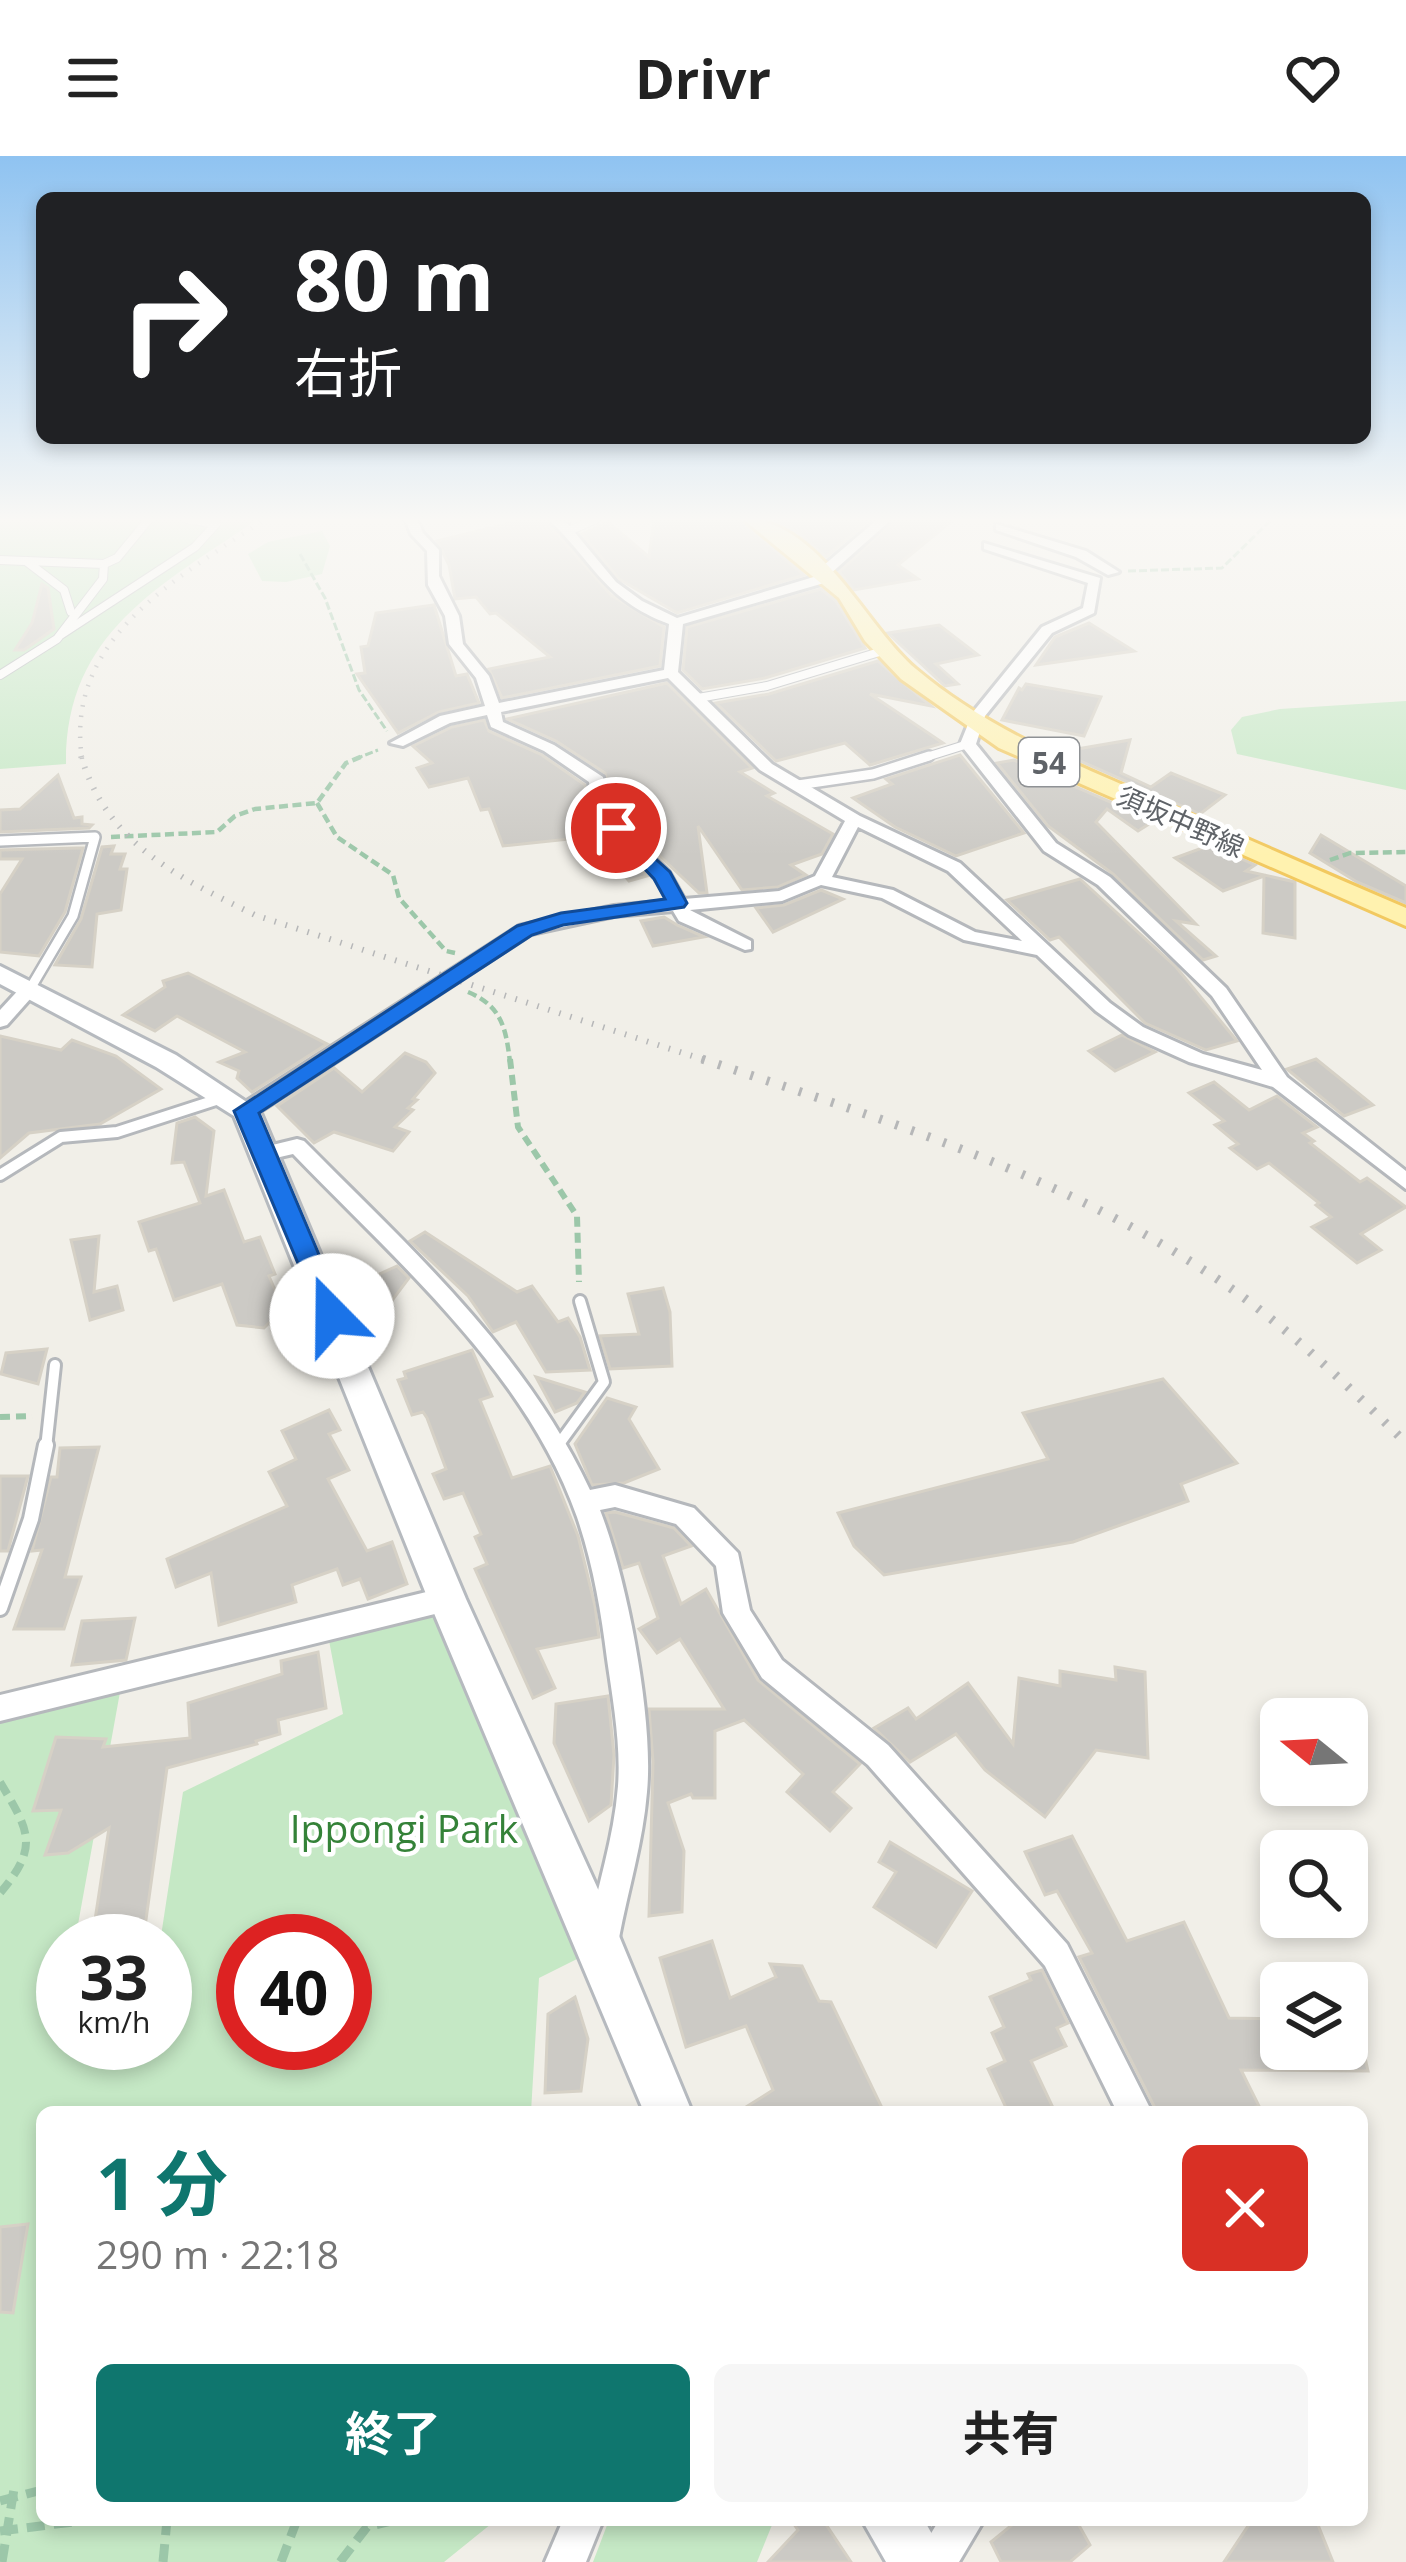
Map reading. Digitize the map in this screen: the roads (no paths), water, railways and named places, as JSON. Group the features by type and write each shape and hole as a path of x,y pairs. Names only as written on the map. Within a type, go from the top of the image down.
{"main road":[{"name":"須坂中野線","path":"869,631 972,733 1007,743 1406,918"}],"street":[{"path":"452,631 460,655 482,676 496,724 549,748 597,780 601,815 663,876 685,917 745,945"},
{"path":"671,673 675,631"},
{"path":"1046,631 972,733 1050,847 1104,881 1219,992 1280,1082 1406,1182"},
{"path":"398,743 446,719 671,673"},
{"path":"671,673 766,766 854,819 954,867 1136,1031 1196,1058 1280,1082"},
{"path":"820,880 854,819"},
{"path":"235,1104 447,985 525,930 561,919 677,903 734,904 782,896 820,880 887,894 970,936 1041,950"},
{"path":"0,1021 15,982 235,1104 267,1154 447,1599 601,1947 666,2106"},
{"path":"267,1154 297,1146 468,1319 536,1406 587,1502 621,1629 633,1785 601,1947"},
{"path":"587,1502 615,1496 685,1516 729,1561 737,1613 772,1669 878,1755 1056,1955 1132,2106"},
{"path":"0,1708 447,1599"},
{"path":"565,2562 580,2526"},
{"path":"894,2526 920,2562"},
{"path":"934,2562 960,2526"}],"lane":[{"path":"0,675 45,651 66,631"},
{"path":"698,698 767,686 886,650"},
{"path":"798,785 873,773 972,733"},
{"path":"0,841 95,837 73,916 15,982"},
{"path":"0,1174 61,1137 117,1132 235,1104"},
{"path":"559,1444 604,1382 580,1301"},
{"path":"0,1608 14,1577 49,1448 55,1365"}],"railway":[{"path":"82,759 81,716 91,678 120,631"},
{"path":"82,759 108,813 127,835 173,871 255,915 708,1061"},
{"path":"702,1059 708,1061"},
{"path":"708,1061 978,1156 1111,1216 1259,1309 1406,1443"}],"park label":[{"name":"Ippongi Park","path":"404,1827"}]}
